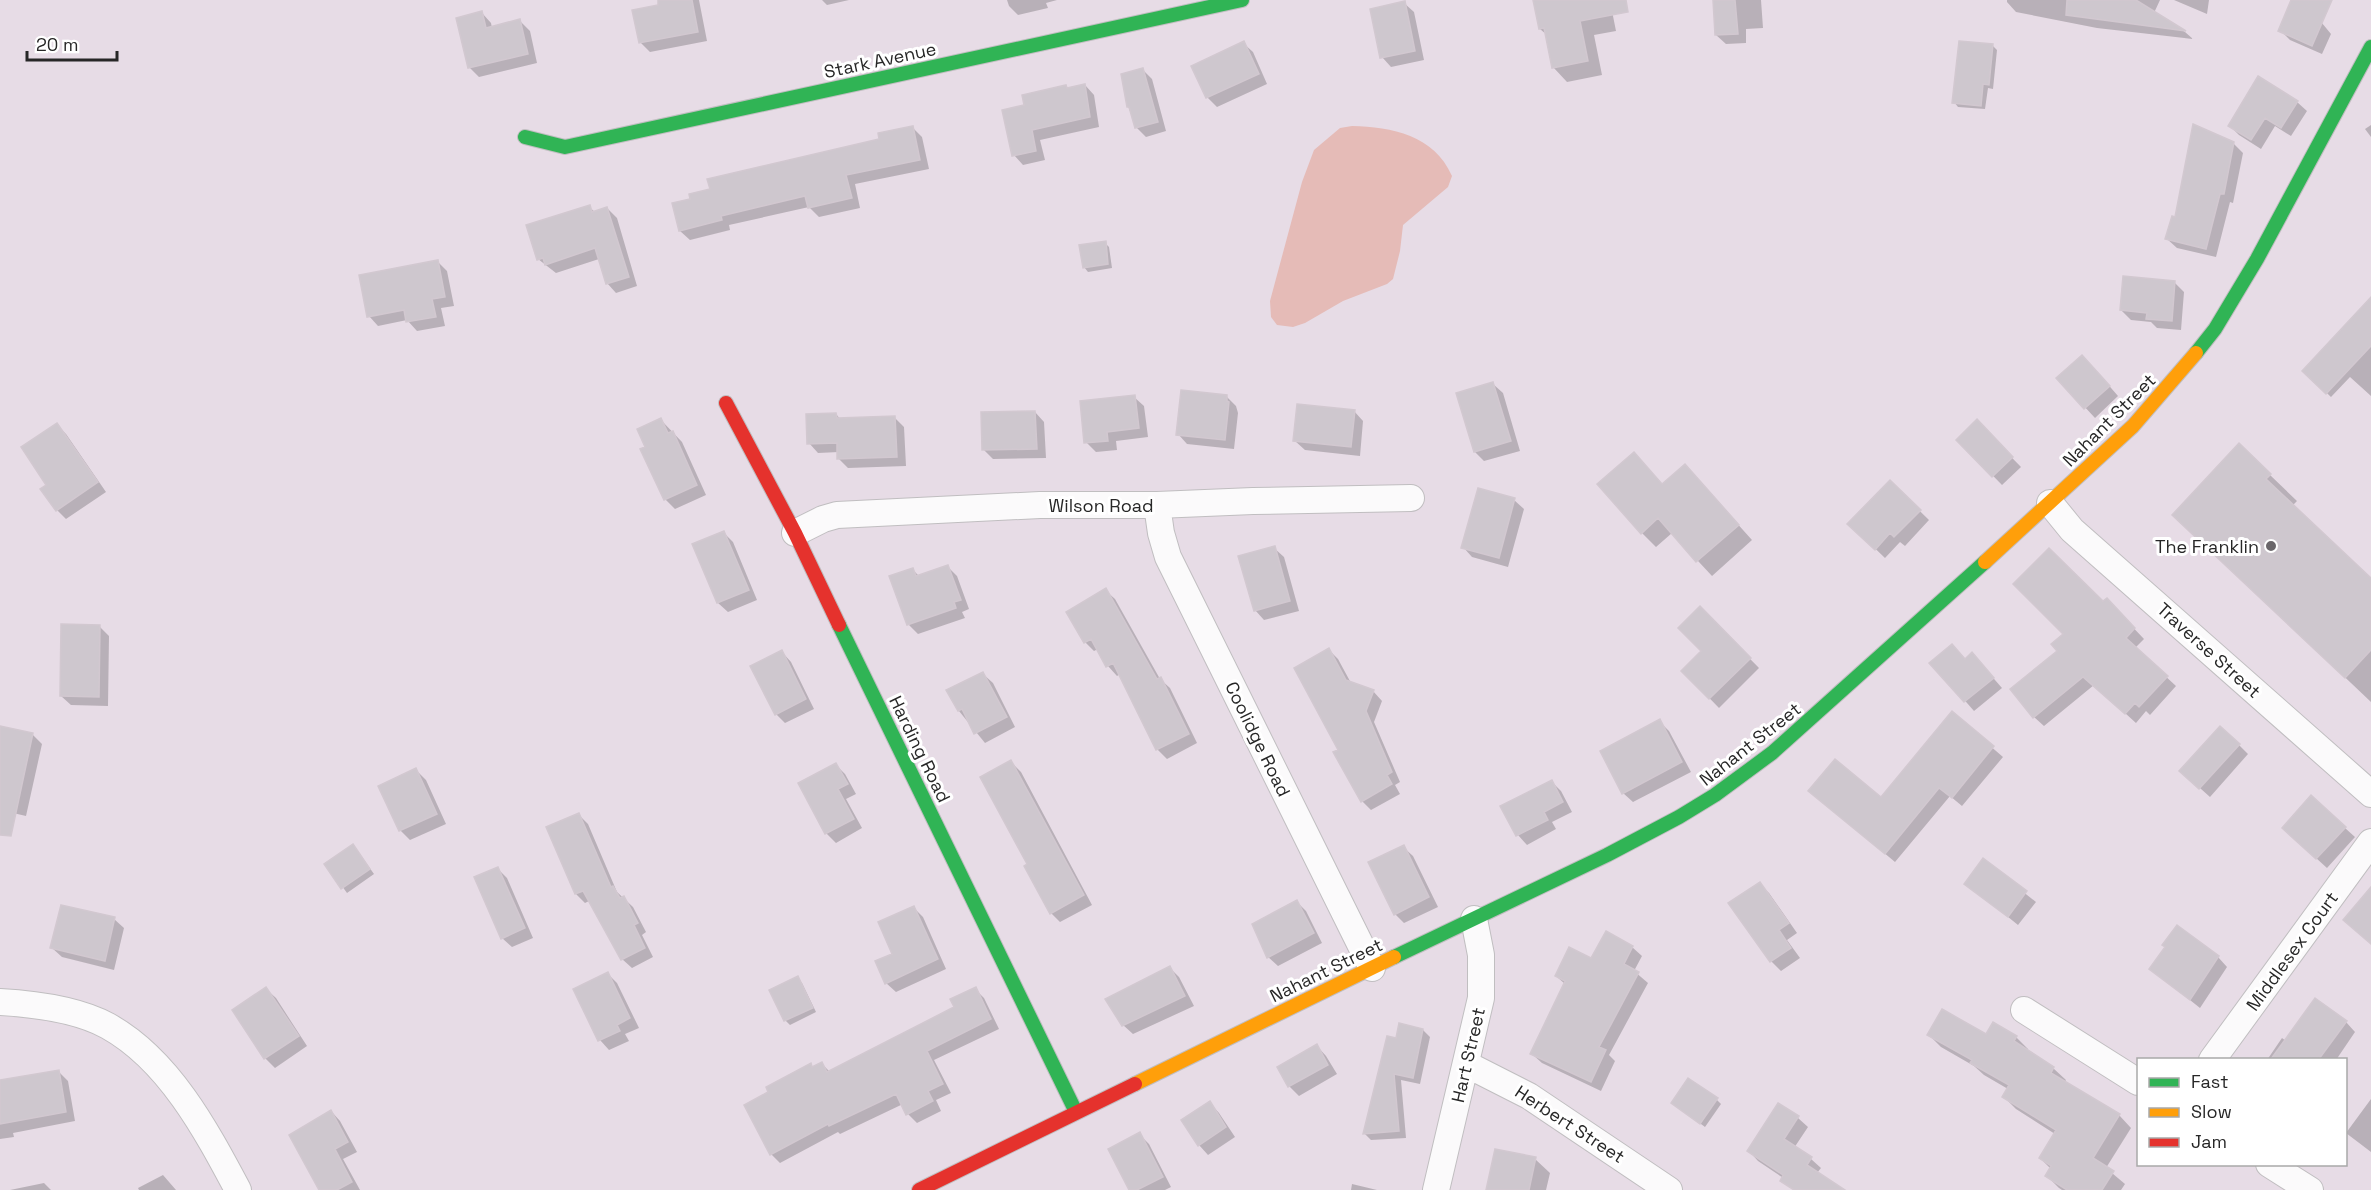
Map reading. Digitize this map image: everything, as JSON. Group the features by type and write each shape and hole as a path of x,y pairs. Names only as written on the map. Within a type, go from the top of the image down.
{"main road":[{"name":"Stark Avenue","path":"525,137 565,147 1242,0"},
{"name":"Nahant Street","path":"919,1190 1635,841 1679,817 1743,776 1822,710 2050,503 2154,404 2215,329 2258,259 2371,47"},
{"name":"Harding Road","path":"726,403 795,533 1076,1112"}],"street":[{"name":"Wilson Road","path":"795,533 823,519 851,513 1040,505 1156,505 1411,498"},
{"name":"Traverse Street","path":"2050,503 2072,530 2371,794"},
{"name":"Coolidge Road","path":"1156,505 1168,557 1372,968"},
{"name":"Middlesex Court","path":"2213,1058 2371,842"},
{"name":"Hart Street","path":"1436,1190 1481,998 1482,976 1474,919"},
{"path":"0,1002 55,1009 91,1018 139,1047 159,1068 193,1113 238,1190"},
{"path":"2024,1010 2137,1081"},
{"name":"Herbert Street","path":"1466,1065 1529,1096 1669,1190"},
{"path":"2272,1166 2310,1190"}],"shaded area":[{"path":"1352,126 1396,131 1423,142 1444,162 1452,176 1448,187 1403,225 1393,279 1387,284 1343,301 1305,323 1293,327 1277,325 1271,317 1270,301 1302,182 1314,150 1340,128"}],"building":[{"path":"658,0 692,0 698,32 639,43 632,10 658,5"},
{"path":"1533,0 1626,0 1628,12 1580,21 1588,61 1552,68 1544,28 1539,29"},
{"path":"1713,0 1735,0 1738,34 1715,35"},
{"path":"2067,0 2136,0 2186,31 2066,15"},
{"path":"2291,0 2332,0 2312,46 2278,31"},
{"path":"1405,1 1415,51 1380,58 1370,9"},
{"path":"482,11 486,28 520,19 528,54 468,68 456,18"},
{"path":"1244,41 1259,74 1206,98 1191,66"},
{"path":"1959,41 1993,44 1989,85 1983,84 1981,106 1952,103"},
{"path":"1143,68 1158,122 1135,128 1129,107 1127,107 1121,74"},
{"path":"2258,76 2298,101 2281,128 2265,118 2251,140 2228,126"},
{"path":"1085,84 1090,117 1032,130 1036,151 1012,156 1002,110 1024,105 1022,95 1066,85 1067,88"},
{"path":"2193,124 2234,142 2224,194 2220,194 2206,249 2165,239 2172,216 2175,217"},
{"path":"913,126 920,160 846,175 852,198 808,208 805,196 721,216 722,220 679,231 672,203 690,199 689,194 710,189 707,179 879,139 878,133"},
{"path":"590,205 592,212 607,207 629,277 606,284 595,248 545,265 543,258 537,260 526,225"},
{"path":"1106,241 1108,264 1083,268 1079,245"},
{"path":"438,260 445,297 432,299 436,317 406,322 404,310 367,317 359,275"},
{"path":"2123,276 2175,281 2172,321 2146,319 2147,313 2120,310"},
{"path":"2371,297 2371,346 2326,394 2302,371"},
{"path":"2082,355 2110,386 2084,409 2056,378"},
{"path":"1493,382 1511,441 1474,452 1456,393"},
{"path":"1181,390 1227,395 1229,402 1225,440 1176,435"},
{"path":"1135,395 1139,428 1107,432 1108,441 1084,443 1080,401"},
{"path":"1297,404 1355,410 1351,447 1293,441"},
{"path":"1035,411 1037,449 982,450 981,412"},
{"path":"836,413 837,418 895,416 897,457 837,459 837,443 807,444 806,414"},
{"path":"661,418 668,433 673,431 697,485 664,500 640,449 645,447 637,429"},
{"path":"1977,419 2013,457 1992,477 1956,440"},
{"path":"57,423 98,482 56,511 40,489 46,485 21,447"},
{"name":"The Franklin","path":"2239,443 2271,474 2266,479 2371,578 2371,650 2345,678 2172,515"},
{"path":"1634,452 1662,484 1685,464 1739,525 1696,562 1658,518 1641,534 1597,484"},
{"path":"1890,480 1921,510 1894,537 1890,533 1875,550 1847,524"},
{"path":"1478,488 1515,498 1499,558 1461,548"},
{"path":"724,531 749,590 717,603 692,544"},
{"path":"1275,546 1290,601 1254,611 1238,556"},
{"path":"2049,548 2103,601 2107,598 2135,628 2126,638 2168,676 2139,707 2135,703 2125,714 2083,677 2033,718 2010,689 2057,651 2051,644 2063,634 2013,584"},
{"path":"948,565 961,600 954,602 956,608 907,625 889,576 913,568 916,576"},
{"path":"1106,588 1157,679 1161,677 1189,734 1156,750 1113,663 1106,667 1091,639 1084,643 1066,612"},
{"path":"1700,606 1751,658 1709,699 1681,671 1701,651 1678,628"},
{"path":"61,624 100,625 99,697 60,696"},
{"path":"1952,644 1965,659 1972,652 1994,678 1964,702 1929,663"},
{"path":"1329,648 1346,680 1374,690 1366,711 1392,772 1387,775 1392,784 1361,802 1333,752 1338,750 1294,668"},
{"path":"782,650 806,699 775,715 750,666"},
{"path":"983,672 1007,717 974,734 962,709 958,711 946,690"},
{"path":"1952,711 1994,746 1952,798 1939,788 1885,854 1808,791 1835,759 1881,797"},
{"path":"1660,719 1682,762 1622,794 1600,751"},
{"path":"0,726 33,733 11,836 0,835"},
{"path":"2220,726 2240,744 2199,789 2179,771"},
{"path":"1011,760 1084,895 1050,914 1024,866 1027,864 980,777"},
{"path":"836,763 848,784 838,789 854,819 825,834 798,783"},
{"path":"416,768 437,814 399,831 378,786"},
{"path":"1552,780 1563,802 1544,812 1548,820 1516,836 1500,806"},
{"path":"2311,795 2346,827 2316,859 2282,828"},
{"path":"579,813 611,887 613,886 620,898 624,896 638,923 634,925 645,948 621,960 583,891 575,894 546,827"},
{"path":"353,844 370,869 341,889 324,864"},
{"path":"1404,845 1429,897 1394,915 1368,862"},
{"path":"1983,858 2027,891 2008,917 1964,884"},
{"path":"498,867 525,928 501,939 474,877"},
{"path":"1760,882 1789,923 1779,930 1791,948 1770,962 1728,903"},
{"path":"2371,887 2371,944 2343,920"},
{"path":"1297,900 1314,933 1267,958 1252,924"},
{"path":"61,905 115,917 105,961 50,948"},
{"path":"914,906 938,959 885,984 875,961 892,954 878,922"},
{"path":"2177,925 2219,956 2190,1000 2149,969 2165,947 2162,945"},
{"path":"1606,931 1633,946 1624,964 1639,972 1599,1047 1606,1050 1591,1082 1530,1054 1565,981 1555,976 1569,947 1591,958"},
{"path":"1170,966 1185,996 1122,1026 1105,999"},
{"path":"608,972 630,1018 617,1025 620,1031 598,1041 573,989"},
{"path":"798,976 813,1008 784,1021 769,990"},
{"path":"266,987 299,1036 264,1059 232,1010"},
{"path":"976,987 991,1019 927,1051 943,1084 928,1091 933,1101 906,1115 896,1094 829,1126 828,1124 770,1155 744,1105 768,1092 766,1087 811,1063 812,1067 822,1062 827,1072 954,1007 950,999"},
{"path":"2315,998 2347,1021 2320,1058 2272,1058"},
{"path":"1942,1009 1986,1034 1993,1022 2017,1036 2014,1041 2054,1067 2051,1073 2120,1114 2093,1158 2114,1171 2102,1190 2067,1190 2045,1176 2051,1166 2039,1158 2056,1130 2002,1097 2009,1085 1970,1063 1972,1060 1927,1035"},
{"path":"1399,1023 1423,1029 1413,1078 1394,1074 1399,1131 1363,1134 1387,1036 1396,1038"},
{"path":"1317,1044 1328,1065 1288,1087 1277,1067"},
{"path":"59,1070 66,1112 0,1124 0,1080"},
{"path":"1688,1078 1718,1098 1700,1124 1671,1103"},
{"path":"1210,1101 1226,1127 1198,1146 1181,1120"},
{"path":"1778,1103 1799,1116 1784,1139 1812,1157 1807,1165 1845,1190 1794,1190 1780,1181 1783,1175 1747,1151"},
{"path":"331,1110 348,1142 335,1149 352,1182 337,1190 319,1190 289,1135"},
{"path":"1140,1132 1163,1177 1137,1190 1129,1190 1108,1149"},
{"path":"1495,1149 1536,1157 1529,1190 1486,1190"}],"traffic: fast":[{"path":"525,137 565,147 1242,0"},
{"path":"2196,353 2215,329 2257,259 2371,47"},
{"path":"1394,957 1607,855 1715,795 1772,753 1985,562"},
{"path":"839,625 1076,1112"}],"traffic: slow":[{"path":"1985,562 2133,426 2196,353"},
{"path":"1135,1084 1394,957"}],"traffic: jam":[{"path":"726,403 795,533 839,625"},
{"path":"919,1190 1135,1084"}],"place":[{"name":"The Franklin","path":"2271,546"}]}
